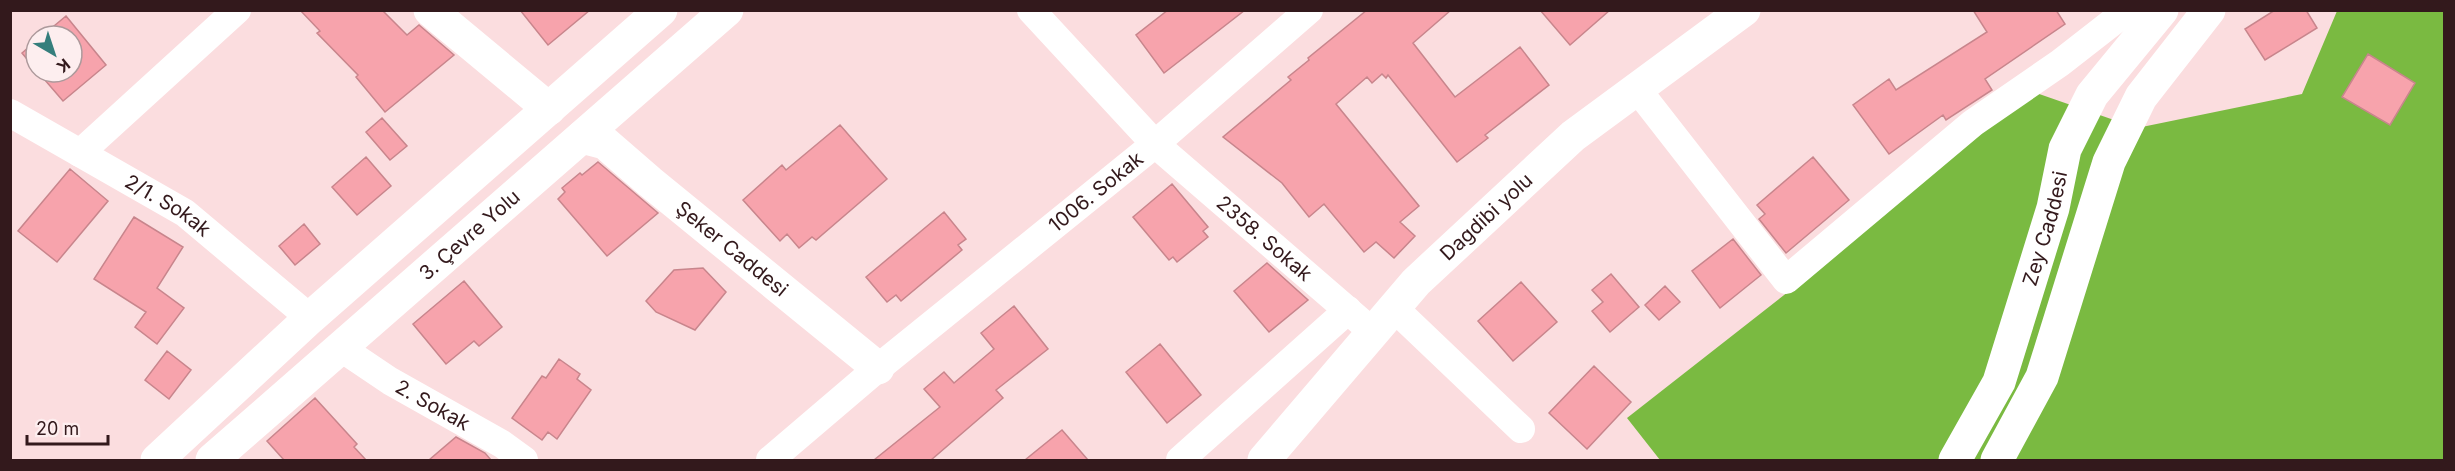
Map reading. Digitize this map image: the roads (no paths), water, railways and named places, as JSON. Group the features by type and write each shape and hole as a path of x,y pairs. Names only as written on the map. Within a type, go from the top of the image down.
{"main road":[{"path":"430,10 549,109"},
{"path":"157,460 310,318 661,10"},
{"name":"3. Çevre Yolu","path":"212,460 727,10"},
{"name":"Dagdibi yolu","path":"1264,460 1416,282 1573,136 1744,10"},
{"name":"Zey Caddesi","path":"1955,460 1999,382 2053,208 2065,150 2092,95 2162,10"},
{"name":"Zey Caddesi","path":"1997,460 2042,377 2109,162 2141,96 2209,10"},
{"name":"Şeker Caddesi","path":"582,137 605,143 878,368"}],"street":[{"path":"80,153 237,10"},
{"name":"2358. Sokak","path":"1031,10 1155,144 1348,310 1384,320 1521,429"},
{"name":"1006. Sokak","path":"771,460 878,368 1155,144 1309,10"},
{"path":"1638,89 1786,280 1973,123 2060,63 2128,10"},
{"name":"2/1. Sokak","path":"10,113 184,213 310,318"},
{"path":"1180,460 1348,310"},
{"name":"2. Sokak","path":"341,348 390,381 502,444 524,460"}]}
